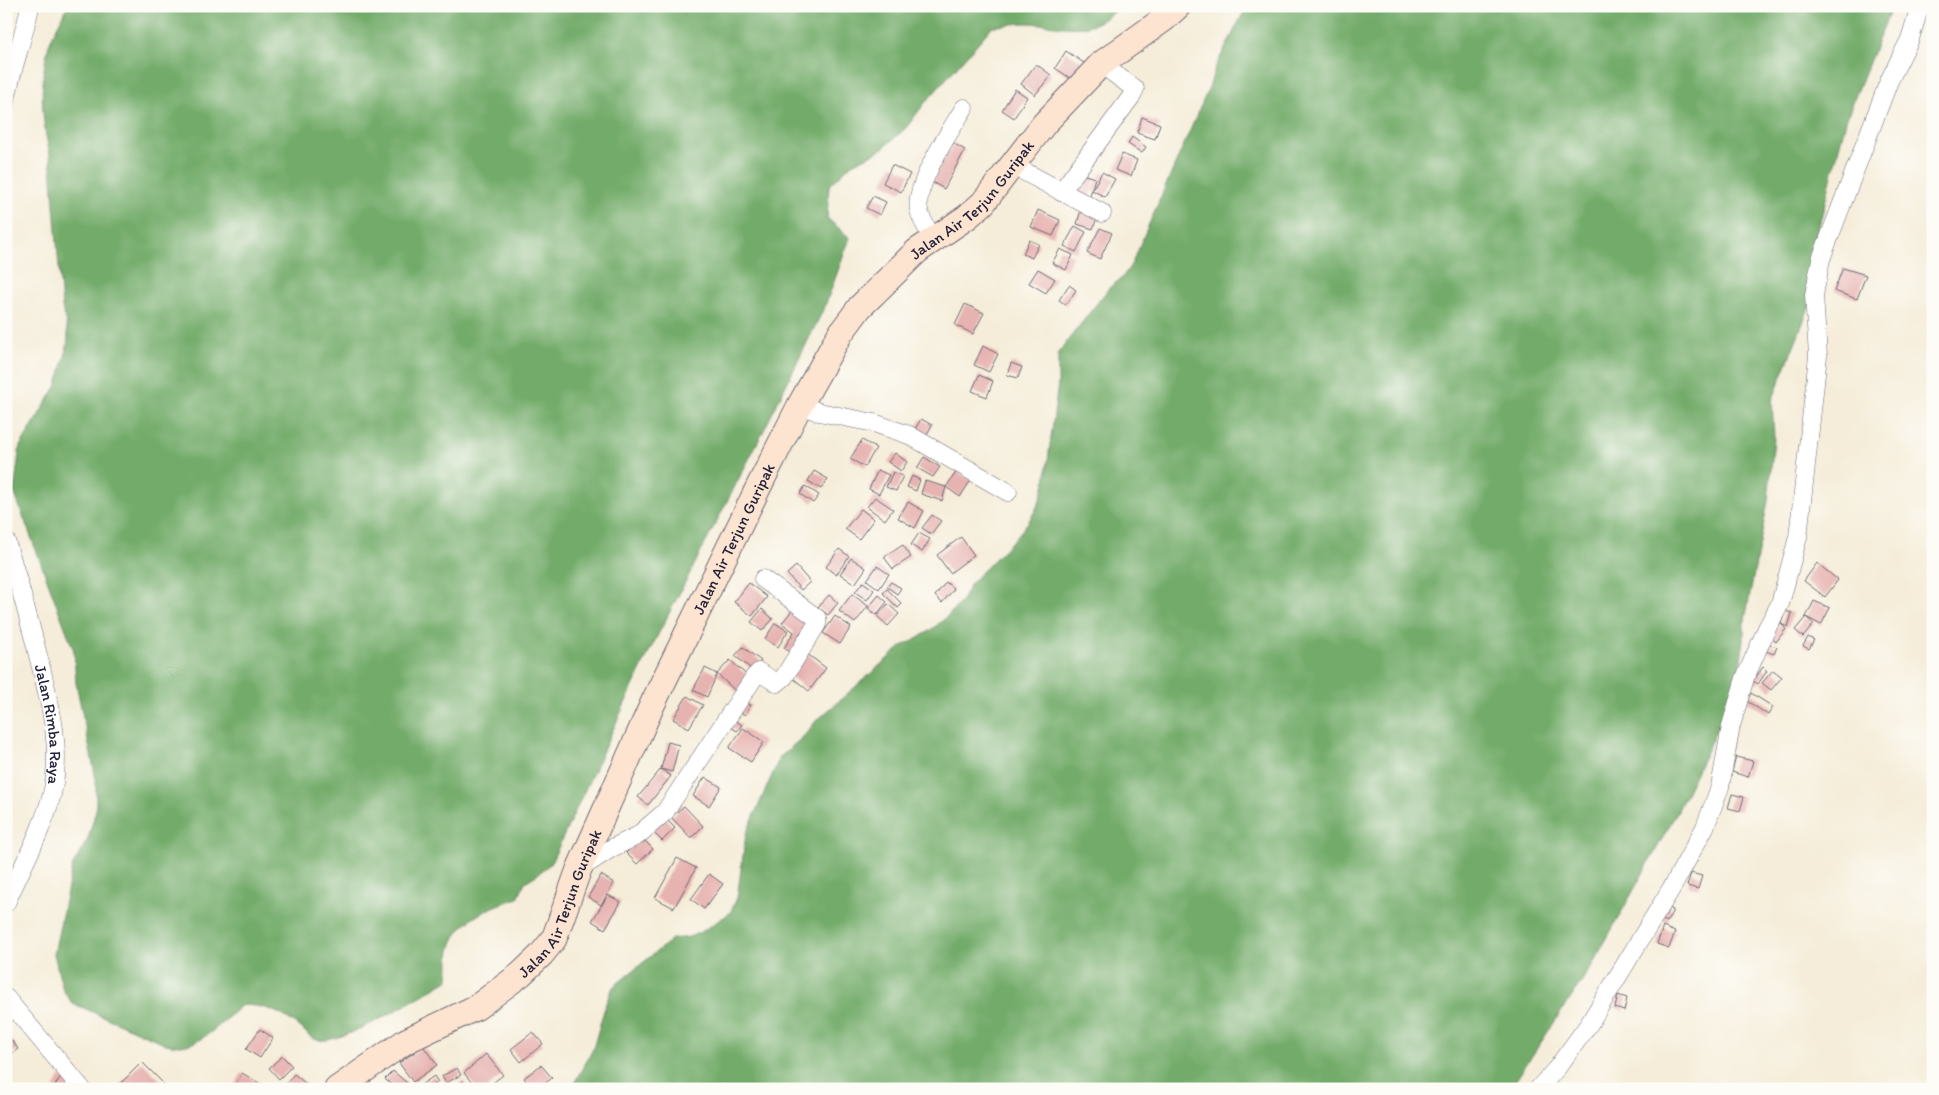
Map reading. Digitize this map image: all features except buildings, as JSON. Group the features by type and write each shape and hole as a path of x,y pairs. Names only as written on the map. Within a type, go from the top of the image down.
{"street":[{"path":"6,101 9,84 26,29 30,6"},
{"name":"Jalan Air Terjun Guripak","path":"337,1089 406,1041 477,1007 541,955 554,938 579,869 653,703 800,405 840,334 860,307 896,270 932,239 967,217 983,203 1044,124 1101,64 1164,19 1178,6"},
{"path":"1538,1089 1557,1068 1594,1016 1674,884 1705,827 1720,787 1731,726 1745,678 1780,604 1798,537 1818,356 1814,295 1821,259 1889,80 1910,39 1920,6"},
{"path":"1061,192 1131,97 1134,89 1101,64"},
{"path":"932,239 919,211 918,202 923,182 964,108"},
{"path":"1012,165 1102,213"},
{"path":"800,405 819,412 874,423 909,435 1008,492"},
{"name":"Jalan Rimba Raya","path":"6,541 23,597 54,723 56,750 55,776 47,810 6,903"},
{"path":"579,869 612,848 637,836 665,812 755,676 759,672 777,683 784,676 817,624 817,618 763,579"},
{"path":"6,998 82,1089"}],"green space":[{"path":"67,6 1120,6 1097,23 1076,28 1028,23 992,27 924,104 906,128 881,150 852,164 829,186 827,218 850,238 825,306 763,432 648,654 551,863 525,882 518,898 478,915 461,929 455,937 450,951 449,979 380,1019 339,1037 323,1040 312,1038 280,1014 258,1006 242,1005 215,1029 199,1040 182,1046 170,1045 72,1003 63,990 54,954 72,867 88,839 96,810 96,779 76,683 74,651 14,492 20,446 57,385 68,338 62,307 50,154 42,100 44,72 49,45"},
{"path":"1247,6 1892,6 1847,117 1805,280 1814,295 1772,401 1774,438 1768,501 1744,625 1744,640 1739,673 1730,702 1677,812 1591,967 1510,1089 571,1089 593,1049 606,1003 613,987 672,939 689,937 703,931 730,913 737,898 746,834 780,757 805,735 815,722 902,646 928,632 952,612 964,597 971,583 1015,539 1030,519 1045,483 1058,384 1058,353 1109,288 1122,278 1131,265 1210,85 1215,68"}]}
